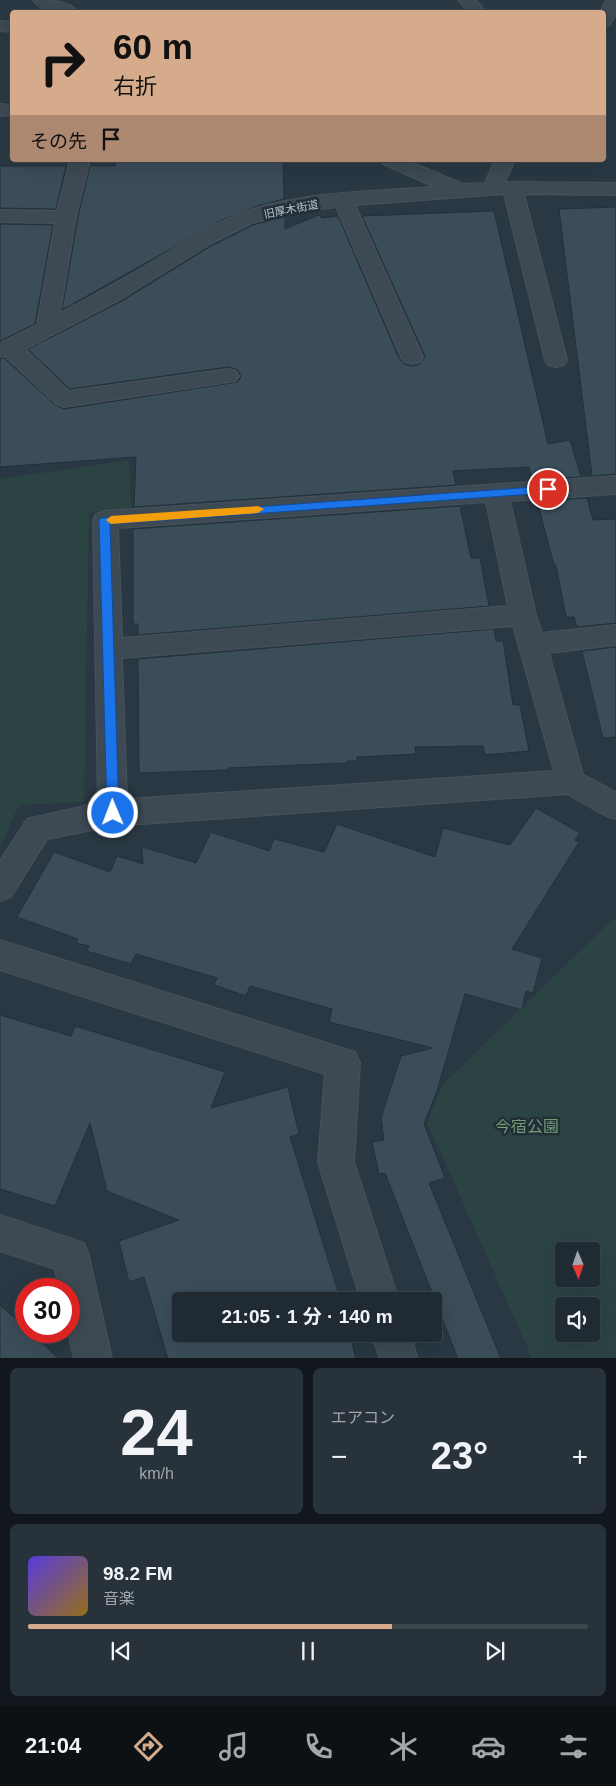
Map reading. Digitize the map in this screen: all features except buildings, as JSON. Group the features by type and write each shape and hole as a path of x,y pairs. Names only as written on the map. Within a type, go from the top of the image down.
{"street":[{"path":"41,0 65,10"},
{"path":"466,0 476,10"},
{"path":"608,19 614,0"},
{"path":"47,328 66,217 80,162"},
{"path":"395,162 460,190"},
{"path":"505,162 502,188 556,360"},
{"name":"旧厚木街道","path":"5,349 113,294 203,240 245,219 287,207 460,190 502,188 616,190"},
{"path":"343,200 412,357"},
{"path":"0,216 66,217"},
{"path":"5,349 64,398 228,376"},
{"path":"113,813 105,520 616,485"},
{"path":"496,492 523,615 533,644 571,782"},
{"path":"109,649 523,615"},
{"path":"533,644 616,635"},
{"path":"0,887 38,828 113,813 571,782 616,807"},
{"path":"0,955 343,1063 336,1162 377,1292"},
{"path":"0,1233 71,1256 93,1358"},
{"path":"394,1342 399,1358"}],"green space":[{"path":"130,460 131,509 89,512 84,802 19,805 0,847 0,479"},
{"name":"今宿公園","path":"614,918 616,920 616,1358 532,1358 427,1122 442,1085"}],"slow traffic":[{"path":"111,520 258,509"}],"route":[{"path":"113,813 105,520 548,489"}]}
